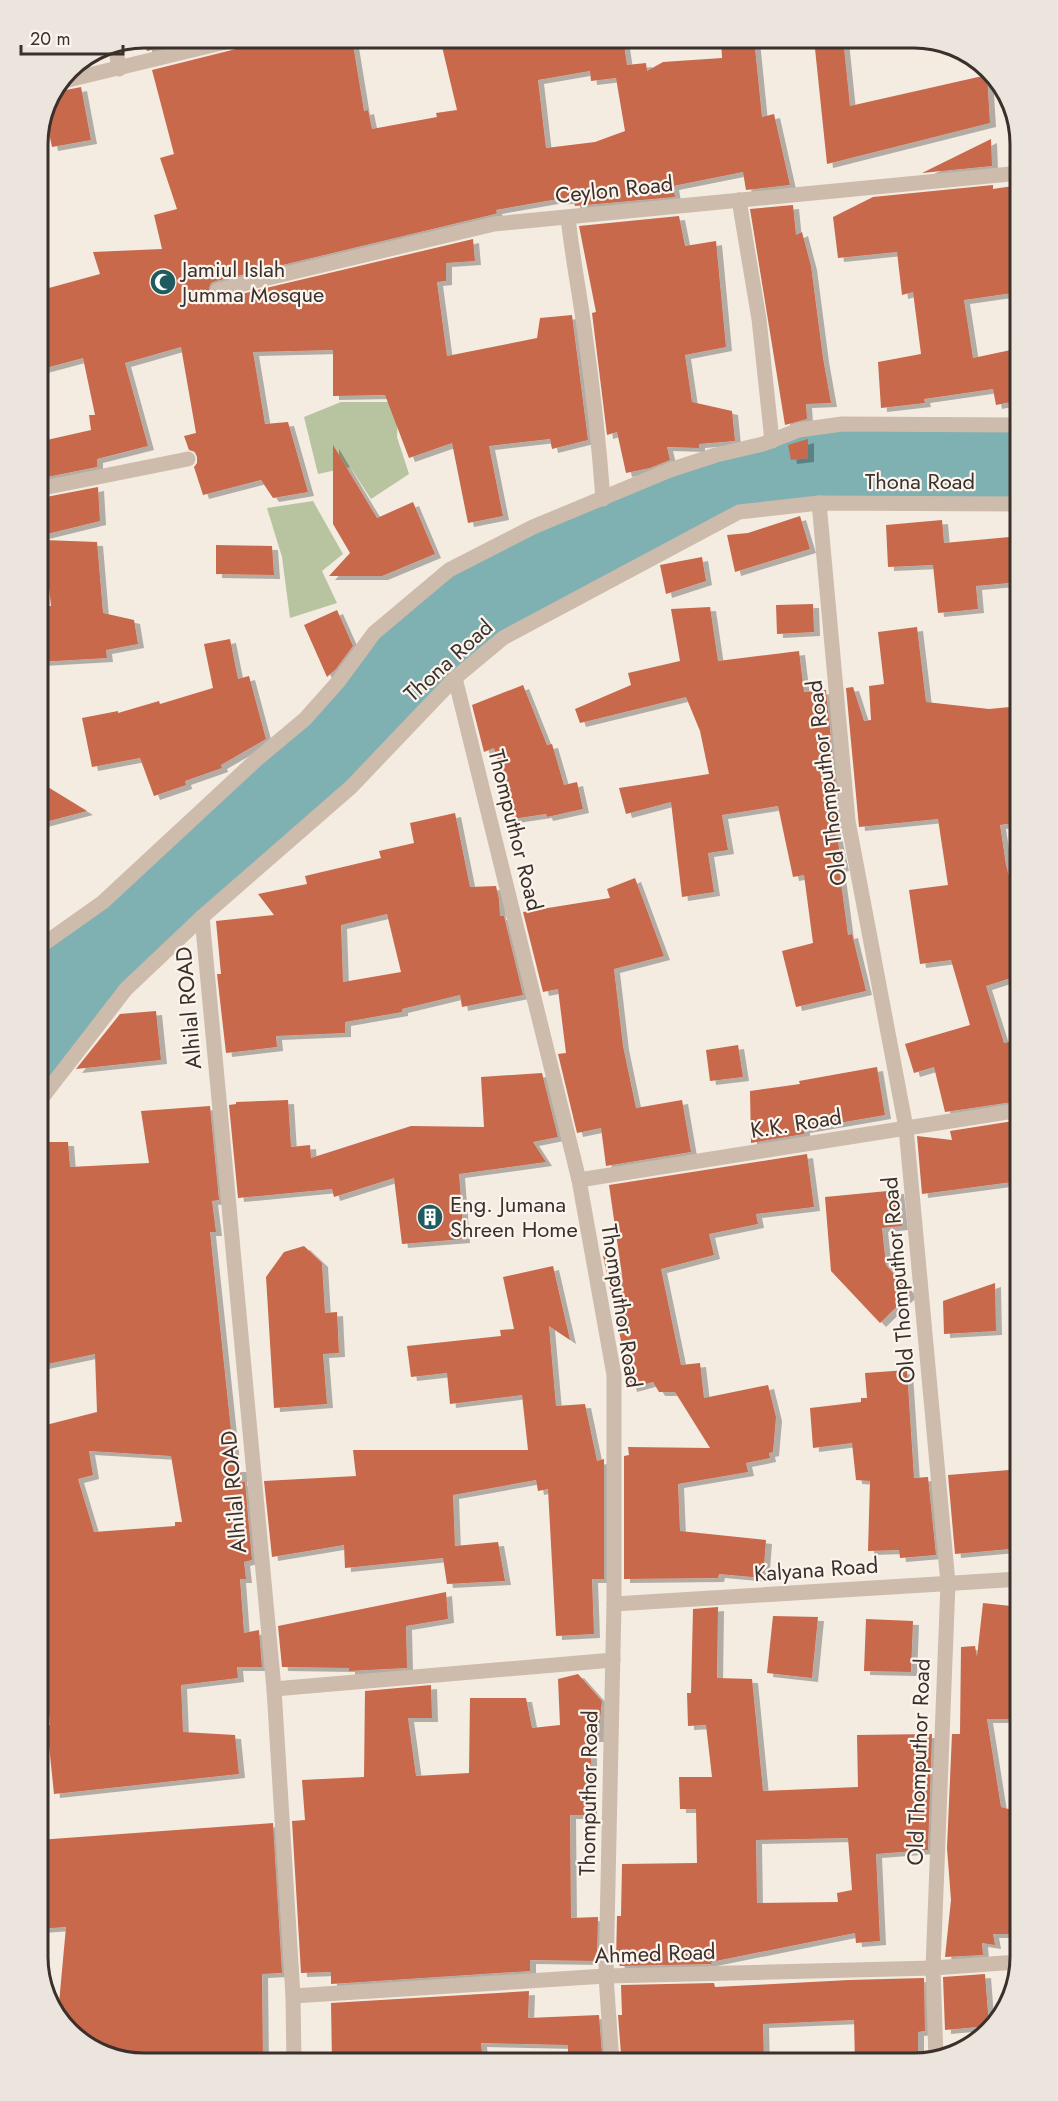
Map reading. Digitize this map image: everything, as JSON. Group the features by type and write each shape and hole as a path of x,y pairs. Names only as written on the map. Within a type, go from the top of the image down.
{"street":[{"path":"75,79 202,48"},
{"path":"116,52 119,69"},
{"name":"Ceylon Road","path":"218,290 494,224 1010,174"},
{"path":"739,200 759,319 772,441"},
{"path":"568,217 573,268 585,332 597,422 603,499"},
{"path":"48,941 102,902 240,774 305,720 338,682 374,633 449,570 533,527 670,470 772,441 799,430 842,424 1010,424"},
{"path":"48,487 188,459"},
{"name":"Thona Road","path":"48,1090 126,989 202,917 351,787 455,678 503,638 740,512 819,503 1010,504"},
{"name":"Old Thomputhor Road","path":"819,503 848,821 906,1128 948,1583 933,1968 936,2050"},
{"name":"Thomputhor Road","path":"455,678 579,1180 614,1375 614,1604 606,1976 611,2053"},
{"name":"Alhilal ROAD","path":"202,917 274,1689 293,1996 294,2053"},
{"name":"K.K. Road","path":"579,1180 1010,1112"},
{"name":"Kalyana Road","path":"614,1604 1010,1580"},
{"path":"274,1689 613,1660"},
{"name":"Ahmed Road","path":"293,1996 606,1976 933,1968 1010,1963"}],"green space":[{"path":"341,402 398,402 397,437 409,474 371,499 350,467 318,474 304,417"},
{"path":"313,501 343,554 322,571 337,603 290,618 282,557 267,508"}],"water":[{"path":"1010,425 1010,504 819,503 734,515 501,640 126,989 48,1090 48,941 103,902 305,719 369,639 452,573 533,527 799,430"}],"building":[{"path":"240,48 354,48 364,111 368,110 372,129 437,117 436,113 457,110 442,48 624,48 627,65 646,63 647,71 663,62 722,58 722,48 755,48 762,117 774,114 790,185 746,190 743,172 673,186 675,197 575,206 573,199 558,201 558,199 496,210 495,214 211,283 209,288 211,296 220,299 473,239 475,261 446,263 446,281 437,282 447,356 537,338 540,318 572,315 588,440 552,449 550,439 489,446 503,516 468,523 452,443 409,458 385,395 333,396 333,350 253,352 265,424 288,422 308,492 273,498 261,480 203,495 194,467 197,457 195,452 189,450 184,436 196,433 181,347 125,363 148,446 97,459 97,467 48,477 48,440 91,430 89,415 95,415 83,358 48,367 48,288 100,274 93,252 162,249 154,215 177,209 160,158 174,154 152,70","holes":["590,71 591,81 616,78 625,131 595,142 546,148 538,80"]},
{"path":"815,48 844,48 850,106 981,76 987,83 990,123 827,164"},
{"path":"81,87 91,140 52,147 49,132 51,119 66,90"},
{"path":"991,139 992,166 922,173"},
{"path":"993,185 993,189 1010,186 1010,293 964,300 973,358 1010,350 1010,402 996,405 993,389 924,399 925,403 881,408 878,362 921,354 913,292 902,295 897,252 838,258 833,217 873,197"},
{"path":"793,205 796,235 802,232 811,266 831,403 806,404 807,419 785,425 750,209"},
{"path":"679,216 685,246 716,241 726,347 685,355 692,402 732,411 735,441 699,444 699,448 667,447 670,460 650,468 626,473 617,432 607,435 592,313 596,312 579,226"},
{"path":"808,439 808,458 791,460 788,445"},
{"path":"333,445 377,518 413,502 435,554 382,576 329,576 350,553 333,524"},
{"path":"98,487 100,521 48,534 48,497"},
{"path":"800,516 810,549 735,572 727,535 748,533"},
{"path":"942,520 944,543 1010,537 1010,583 976,586 978,609 938,613 933,565 888,567 886,525"},
{"path":"48,540 97,542 103,613 134,620 138,644 106,650 107,658 48,661 48,606 51,606"},
{"path":"216,545 272,546 274,575 216,574"},
{"path":"702,557 706,581 666,594 660,565"},
{"path":"813,604 814,632 777,634 776,605"},
{"path":"710,607 718,661 799,651 804,692 826,690 840,829 835,829 843,867 839,868 848,935 852,934 866,991 796,1007 782,951 813,943 804,875 793,877 778,806 722,815 728,850 708,853 714,892 682,897 671,802 626,814 619,788 709,774 700,731 686,697 580,723 575,709 631,685 628,673 680,661 671,609"},
{"path":"337,610 353,646 327,677 304,625"},
{"path":"917,627 926,702 989,709 1010,707 1010,824 1000,825 1010,880 1010,978 986,986 1004,1043 1010,1042 1010,1102 945,1112 934,1067 914,1073 905,1044 970,1025 951,960 920,964 909,890 948,885 938,819 859,827 846,688 853,687 864,721 871,720 869,686 884,684 878,632"},
{"path":"230,639 238,679 249,676 266,739 221,765 222,768 185,781 186,785 154,796 140,758 92,767 82,718 118,711 118,713 159,701 160,704 213,688 204,644"},
{"path":"523,685 547,745 552,744 564,785 577,782 583,809 547,817 546,814 512,819 509,799 494,748 484,752 472,705"},
{"path":"48,787 87,811 48,821"},
{"path":"455,813 470,887 496,886 500,916 504,916 523,995 462,1007 460,995 402,1009 402,1012 345,1022 345,1033 276,1036 277,1047 226,1053 217,974 221,974 216,921 274,915 258,894 307,884 305,876 381,858 379,851 414,843 410,823","holes":["387,914 401,972 343,982 341,925"]},
{"path":"635,878 664,956 614,969 623,1046 636,1108 682,1100 691,1152 606,1166 601,1128 577,1133 558,1054 566,1053 558,989 543,992 523,912 610,898 607,889"},
{"path":"156,1011 161,1060 76,1069 120,1014"},
{"path":"738,1045 743,1077 710,1081 706,1050"},
{"path":"877,1067 885,1115 804,1129 804,1134 751,1143 750,1091 800,1084 799,1081"},
{"path":"542,1073 558,1137 533,1142 546,1162 459,1174 464,1239 402,1244 394,1178 334,1197 332,1189 238,1198 229,1105 236,1104 236,1102 288,1100 291,1147 310,1145 311,1158 411,1126 484,1127 481,1077"},
{"path":"210,1106 219,1200 212,1201 216,1232 210,1232 235,1468 241,1468 241,1482 245,1482 252,1560 244,1562 246,1579 240,1579 244,1633 259,1630 262,1667 237,1667 238,1678 181,1685 183,1732 235,1735 239,1774 54,1794 48,1736 48,1726 50,1725 48,1699 48,1424 97,1412 95,1354 48,1364 48,1142 68,1142 70,1167 149,1163 141,1111","holes":["89,1451 171,1456 182,1522 175,1522 175,1526 94,1532 78,1479 93,1475"]},
{"path":"1010,1122 1010,1182 922,1194 917,1136 952,1140 950,1131"},
{"path":"807,1154 814,1207 756,1214 758,1224 709,1234 714,1255 661,1269 681,1365 700,1363 704,1398 768,1385 776,1417 773,1452 769,1453 770,1458 746,1463 748,1472 678,1484 680,1531 766,1540 763,1578 719,1574 718,1578 624,1579 624,1456 629,1455 628,1447 710,1448 675,1392 659,1392 653,1382 631,1388 603,1256 606,1255 623,1282 609,1185"},
{"path":"898,1190 902,1226 882,1228 886,1265 911,1293 880,1323 831,1271 825,1197"},
{"path":"304,1246 322,1263 325,1313 337,1312 339,1353 323,1354 327,1404 274,1408 266,1277 284,1252"},
{"path":"553,1266 570,1340 549,1326 556,1406 585,1404 597,1461 604,1459 604,1579 592,1579 594,1634 556,1636 548,1489 538,1491 536,1480 453,1495 455,1546 498,1542 505,1581 447,1584 443,1558 345,1568 344,1545 272,1557 264,1481 356,1476 353,1450 528,1450 522,1395 450,1404 447,1373 411,1377 407,1346 501,1336 500,1330 514,1329 503,1277"},
{"path":"995,1283 996,1331 944,1334 943,1301"},
{"path":"907,1370 914,1478 928,1477 936,1555 900,1558 899,1550 868,1551 870,1481 856,1480 852,1443 813,1448 810,1408 861,1402 861,1398 867,1398 865,1373"},
{"path":"1010,1470 1010,1549 955,1554 948,1475"},
{"path":"446,1592 448,1619 406,1626 407,1668 349,1671 349,1668 282,1667 278,1626"},
{"path":"983,1603 1010,1606 1010,1719 987,1719 1001,1807 1010,1809 1010,1934 993,1934 995,1945 982,1943 983,1955 945,1957 951,1900 947,1848 952,1734 960,1734 961,1647 975,1646 977,1657"},
{"path":"718,1607 717,1678 752,1679 763,1791 858,1787 857,1735 932,1734 928,1850 876,1854 880,1941 856,1943 855,1933 711,1962 712,1964 620,1966 616,1961 617,1916 621,1916 622,1864 697,1863 696,1809 680,1809 679,1777 712,1777 706,1725 688,1726 687,1693 691,1693 693,1609","holes":["848,1838 852,1890 837,1893 838,1902 757,1903 756,1840"]},
{"path":"773,1616 818,1617 812,1678 767,1673"},
{"path":"866,1619 913,1621 911,1672 864,1671"},
{"path":"578,1674 602,1701 598,1738 591,1738 591,1815 570,1815 571,1918 598,1917 597,1961 530,1960 530,1971 331,1984 331,1972 301,1973 292,1821 305,1820 302,1780 364,1777 365,1691 431,1685 432,1718 408,1718 416,1776 469,1773 470,1698 526,1698 532,1728 560,1725 558,1679"},
{"path":"273,1823 282,1973 262,1974 263,2053 138,2053 107,2046 76,2025 59,2002 66,1927 48,1928 48,1839"},
{"path":"985,1974 988,2017 979,2027 945,2030 943,1977"},
{"path":"924,1978 925,2031 918,2032 918,2053 855,2053 854,2020 763,2024 764,2053 621,2053 618,2015 622,2015 621,1985 714,1983 715,1987"},
{"path":"529,1991 528,2018 599,2015 602,2053 568,2053 568,2045 481,2043 482,2053 332,2053 331,2003"}],"place":[{"name":"Jamiul Islah Jumma Mosque","path":"163,282"},
{"name":"Eng. Jumana Shreen Home","path":"430,1217"}]}
